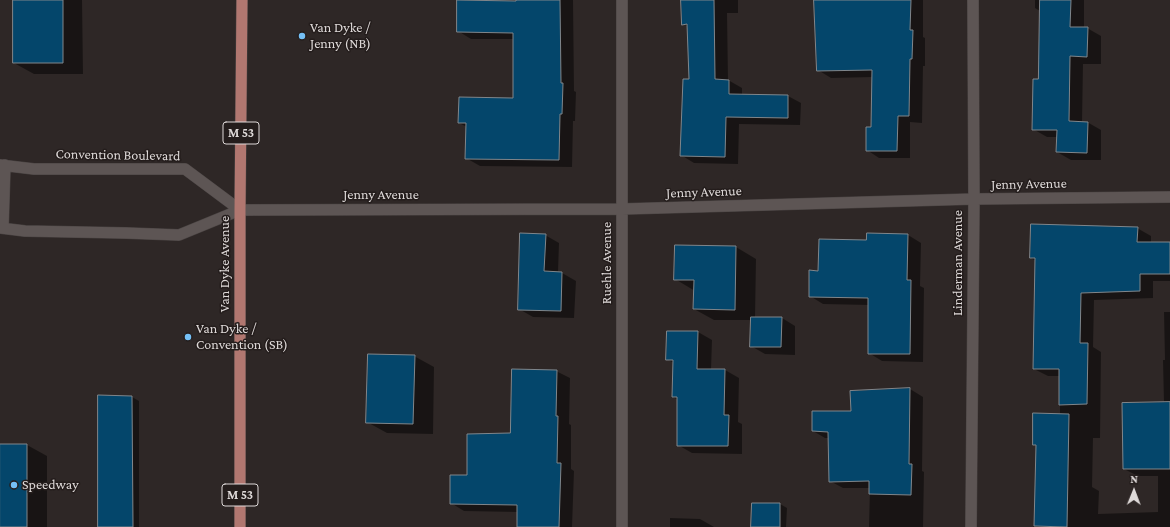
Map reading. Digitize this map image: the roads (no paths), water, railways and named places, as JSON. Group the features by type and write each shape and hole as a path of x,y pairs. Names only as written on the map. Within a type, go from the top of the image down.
{"main road":[{"name":"Van Dyke Avenue","path":"240,527 240,210 242,0"}],"street":[{"name":"Ruehle Avenue","path":"622,0 622,527"},
{"name":"Linderman Avenue","path":"972,527 974,199 973,0"},
{"name":"Convention Boulevard","path":"2,165 34,169 185,169 240,210 179,235 25,232 1,228 2,165"},
{"name":"Jenny Avenue","path":"240,210 622,209 974,199 1170,197"}],"place":[{"name":"Van Dyke / Jenny (NB)","path":"302,36"},
{"name":"Van Dyke / Convention (SB)","path":"188,337"},
{"name":"Speedway","path":"14,485"}]}
